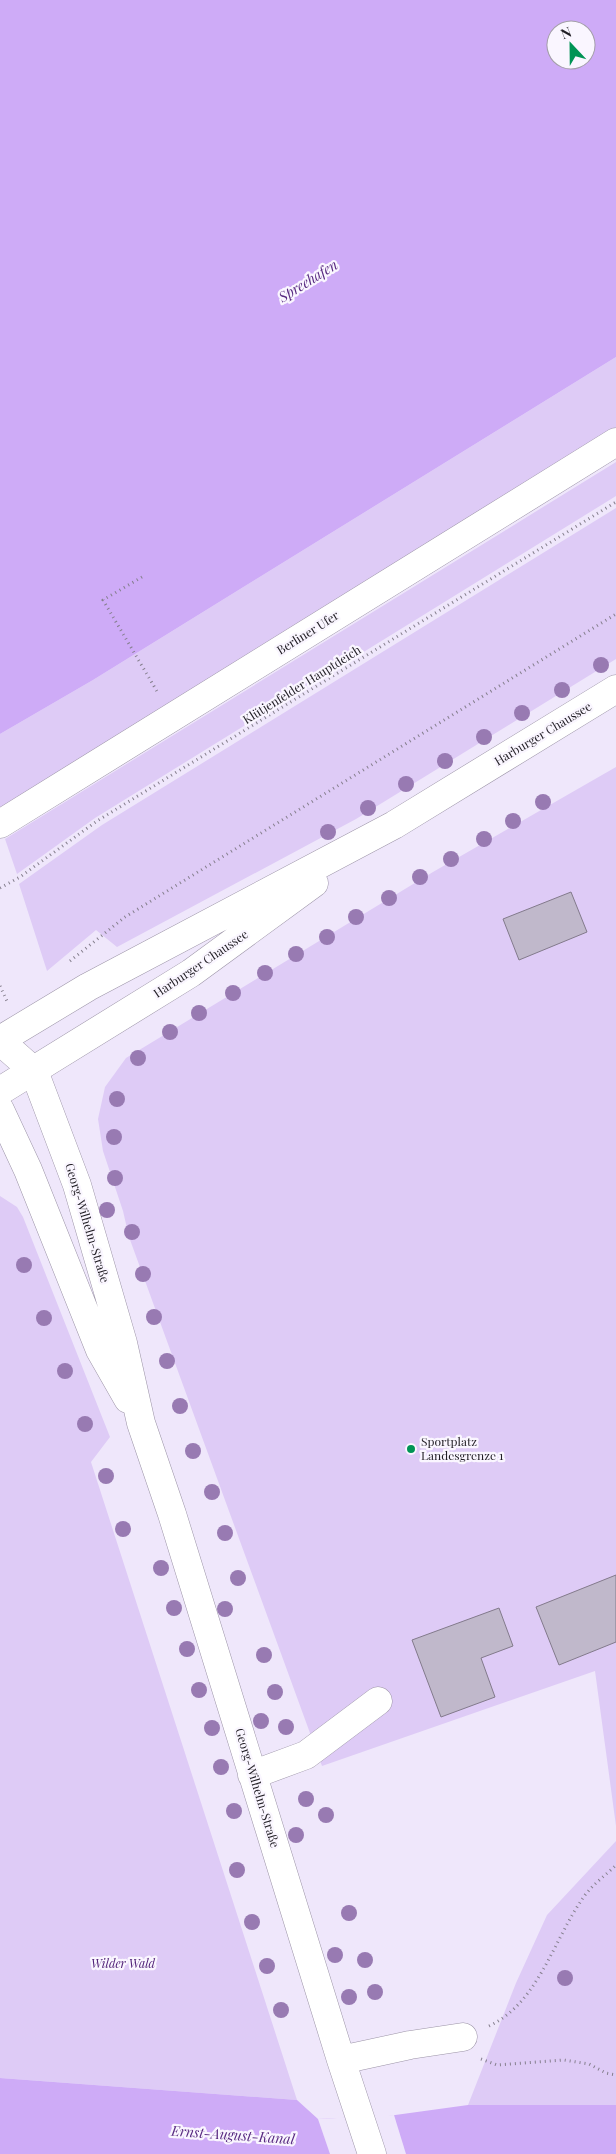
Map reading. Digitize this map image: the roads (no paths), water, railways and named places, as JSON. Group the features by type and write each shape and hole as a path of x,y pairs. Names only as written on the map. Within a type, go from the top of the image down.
{"street":[{"name":"Berliner Ufer","path":"0,824 616,442"},
{"name":"Harburger Chaussee","path":"0,1040 88,987 394,825 616,689"},
{"name":"Harburger Chaussee","path":"0,1091 191,973 394,825"},
{"name":"Georg-Wilhelm-Straße","path":"0,1040 34,1071 54,1119 77,1185 123,1343 141,1423 172,1514 341,2060 372,2154"},
{"name":"Georg-Wilhelm-Straße","path":"0,1110 28,1170 100,1350 141,1423"},
{"path":"252,1775 306,1755 378,1701"},
{"path":"341,2060 410,2045 471,2047"}],"water":[{"name":"Spreehafen","path":"0,0 616,0 616,357 93,680 0,734"},
{"name":"Ernst-August-Kanal","path":"0,2078 297,2100 318,2119 388,2116 468,2105 616,2105 616,2154 0,2154"}],"place":[{"name":"Sportplatz Landesgrenze 1","path":"411,1449"}],"park label":[{"name":"Wilder Wald","path":"123,1964"}]}
